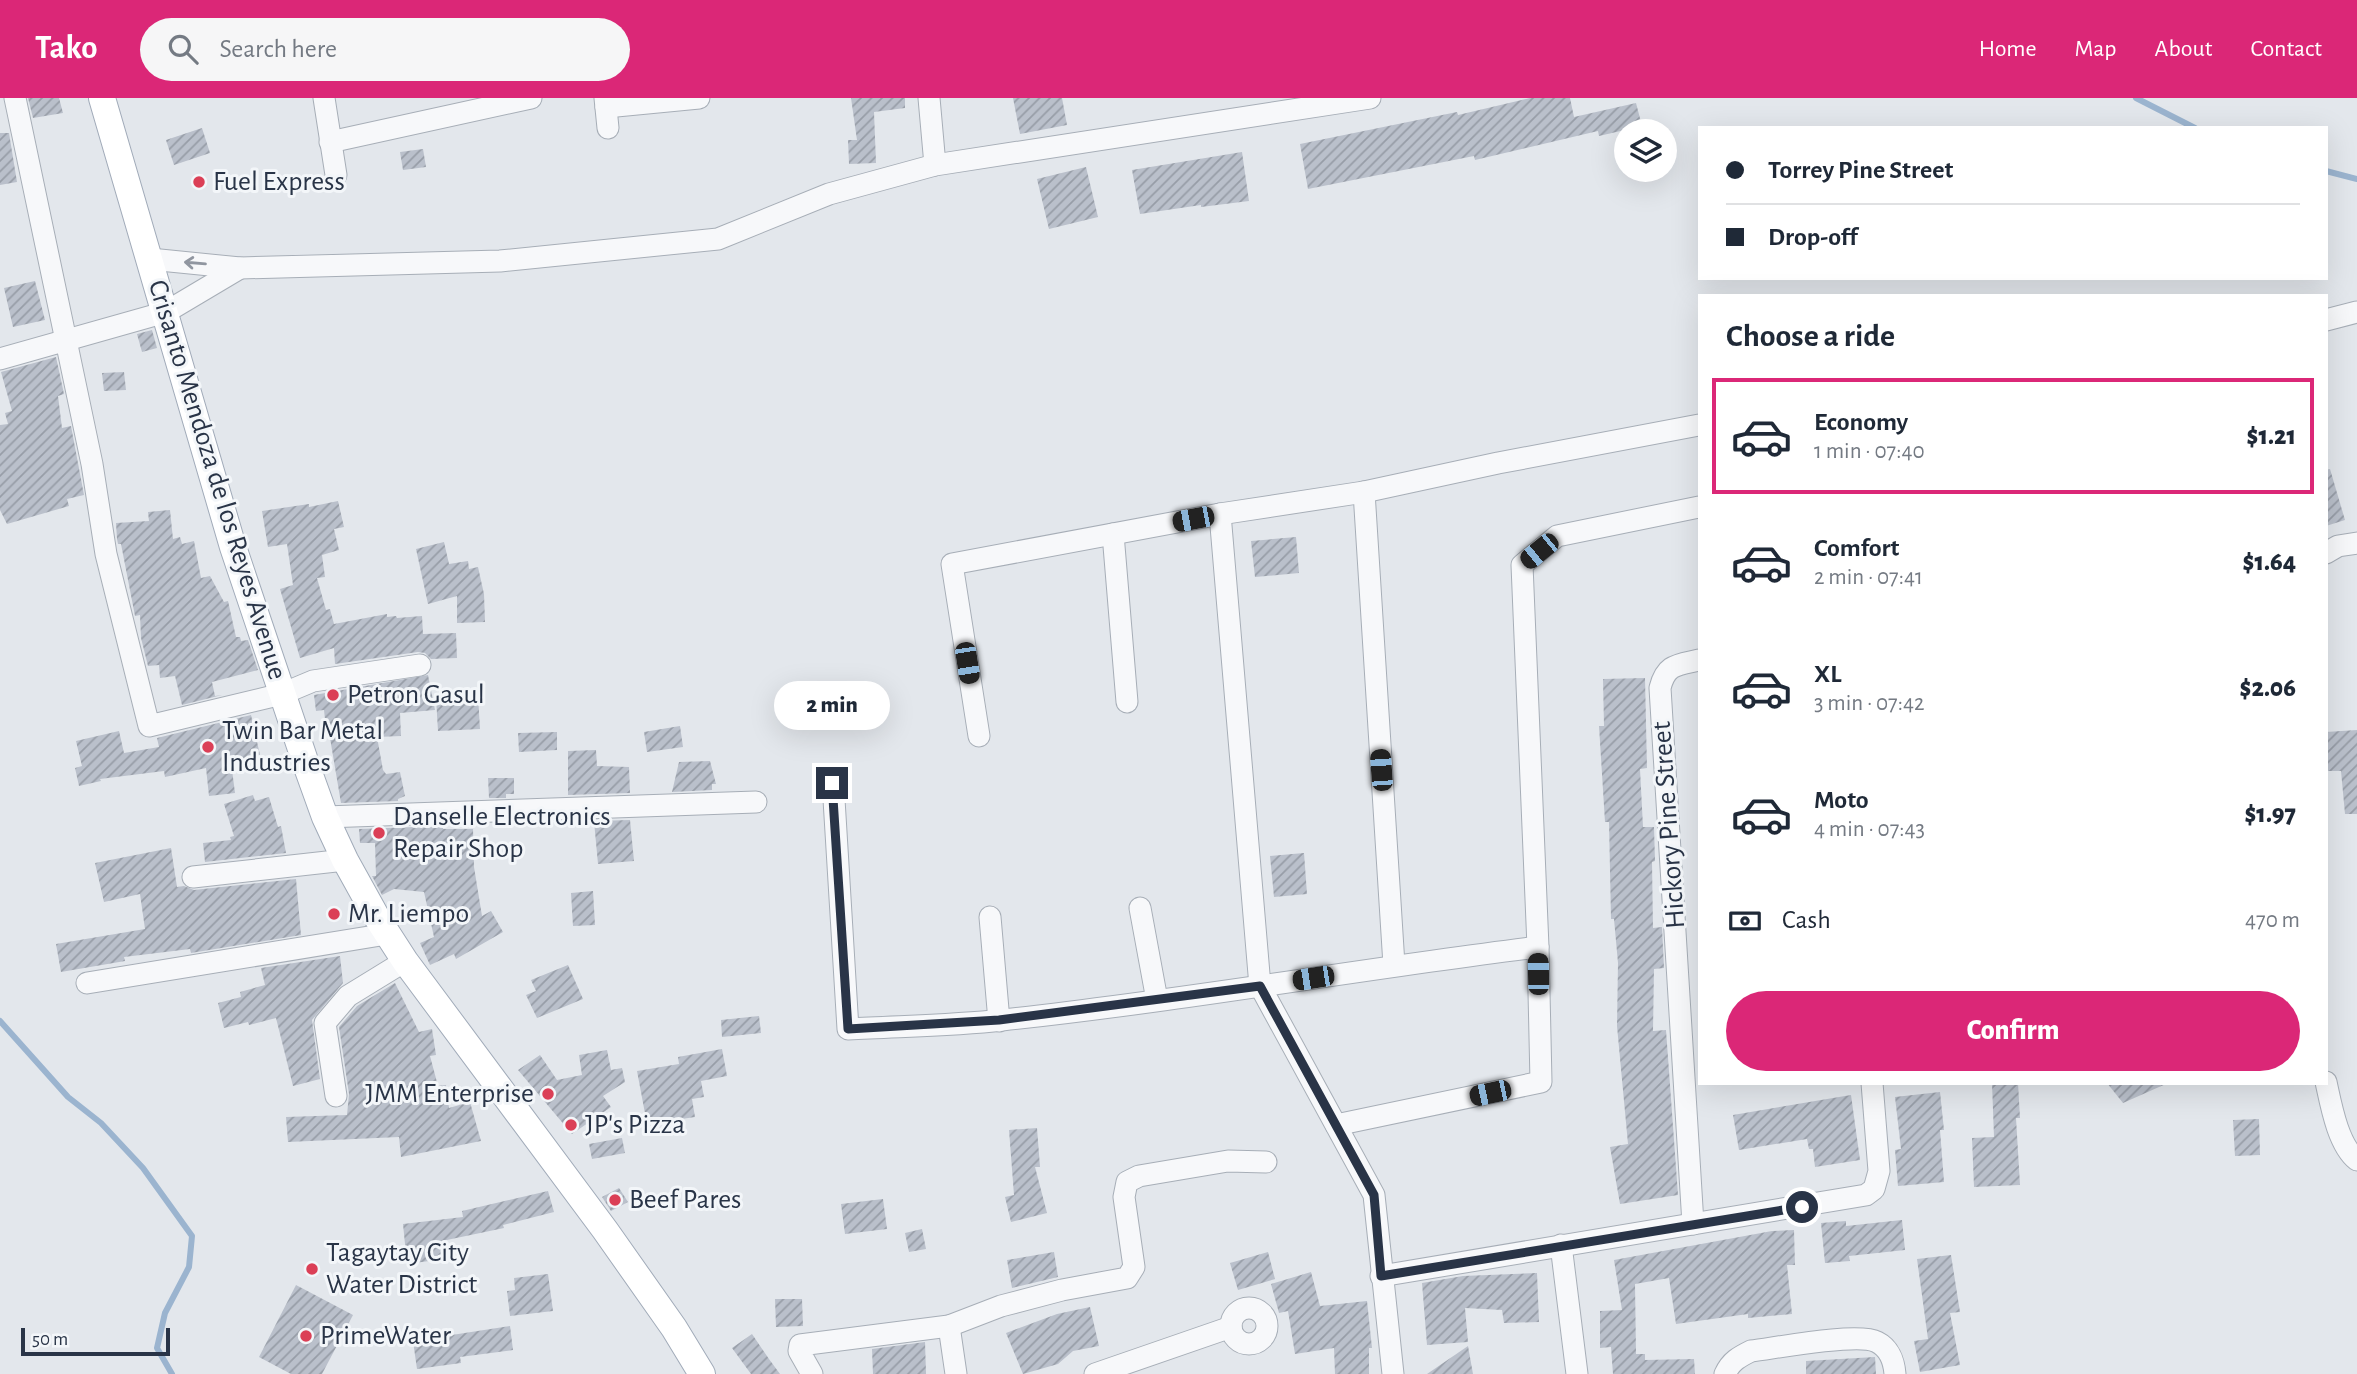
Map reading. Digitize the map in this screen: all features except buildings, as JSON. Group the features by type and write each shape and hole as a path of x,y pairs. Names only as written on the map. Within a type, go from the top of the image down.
{"main road":[{"name":"Crisanto Mendoza de los Reyes Avenue","path":"102,98 233,547 325,817 345,860 405,961 605,1230 674,1328 702,1374"}],"street":[{"path":"15,98 92,464 106,554 149,726 282,694 313,681 420,665"},
{"path":"324,98 336,175"},
{"path":"330,142 531,98"},
{"path":"607,111 699,98"},
{"path":"929,98 935,165"},
{"path":"150,259 240,268 500,261 718,239 829,194 935,165 1370,98"},
{"path":"0,359 166,312 240,268"},
{"path":"2328,319 2357,312"},
{"path":"979,736 952,564 1220,514 1364,492 1498,463 1698,425"},
{"path":"1364,492 1394,965"},
{"path":"1336,1125 1541,1082 1522,565 1557,536 1698,507"},
{"path":"1220,514 1260,986 1374,1195 1393,1374"},
{"path":"1113,534 1127,702"},
{"path":"2328,552 2339,546 2357,543"},
{"name":"Hickory Pine Street","path":"1693,1224 1660,688 1663,674 1673,666 1698,660"},
{"path":"832,783 848,1029 999,1020 1538,947"},
{"path":"325,817 756,802"},
{"path":"193,877 345,860"},
{"path":"1140,908 1157,1000"},
{"path":"990,917 999,1020"},
{"path":"87,983 387,933"},
{"path":"336,1096 325,1023 348,996 405,961"},
{"path":"1381,1276 1867,1195 1874,1189 1879,1171 1872,1085"},
{"path":"2327,1085 2333,1117 2350,1155 2357,1160"},
{"path":"812,1374 799,1351 800,1345 949,1326 1001,1306 1062,1290 1127,1278 1134,1267 1124,1197 1127,1182 1139,1176 1228,1161 1266,1162"},
{"path":"1561,1245 1577,1374"},
{"path":"949,1326 956,1374"},
{"path":"1095,1374 1231,1327"},
{"path":"1725,1374 1737,1357 1751,1351 1851,1339 1877,1341 1888,1351 1895,1374"}],"waterway":[{"path":"2136,98 2191,126"},
{"path":"2328,172 2357,179"},
{"path":"0,1021 68,1097 101,1123 143,1168 192,1236 189,1267 165,1313 157,1348 172,1374"}],"place":[{"name":"Fuel Express","path":"199,182"},
{"name":"Petron Gasul","path":"333,695"},
{"name":"Twin Bar Metal Industries","path":"208,747"},
{"name":"Danselle Electronics Repair Shop","path":"379,833"},
{"name":"Mr. Liempo","path":"334,914"},
{"name":"JMM Enterprise","path":"548,1094"},
{"name":"JP's Pizza","path":"571,1125"},
{"name":"Beef Pares","path":"615,1200"},
{"name":"Tagaytay City Water District","path":"312,1269"},
{"name":"PrimeWater","path":"306,1336"}],"route":[{"path":"832,783 848,1029 999,1020 1260,986 1374,1195 1381,1276 1802,1207"}]}
